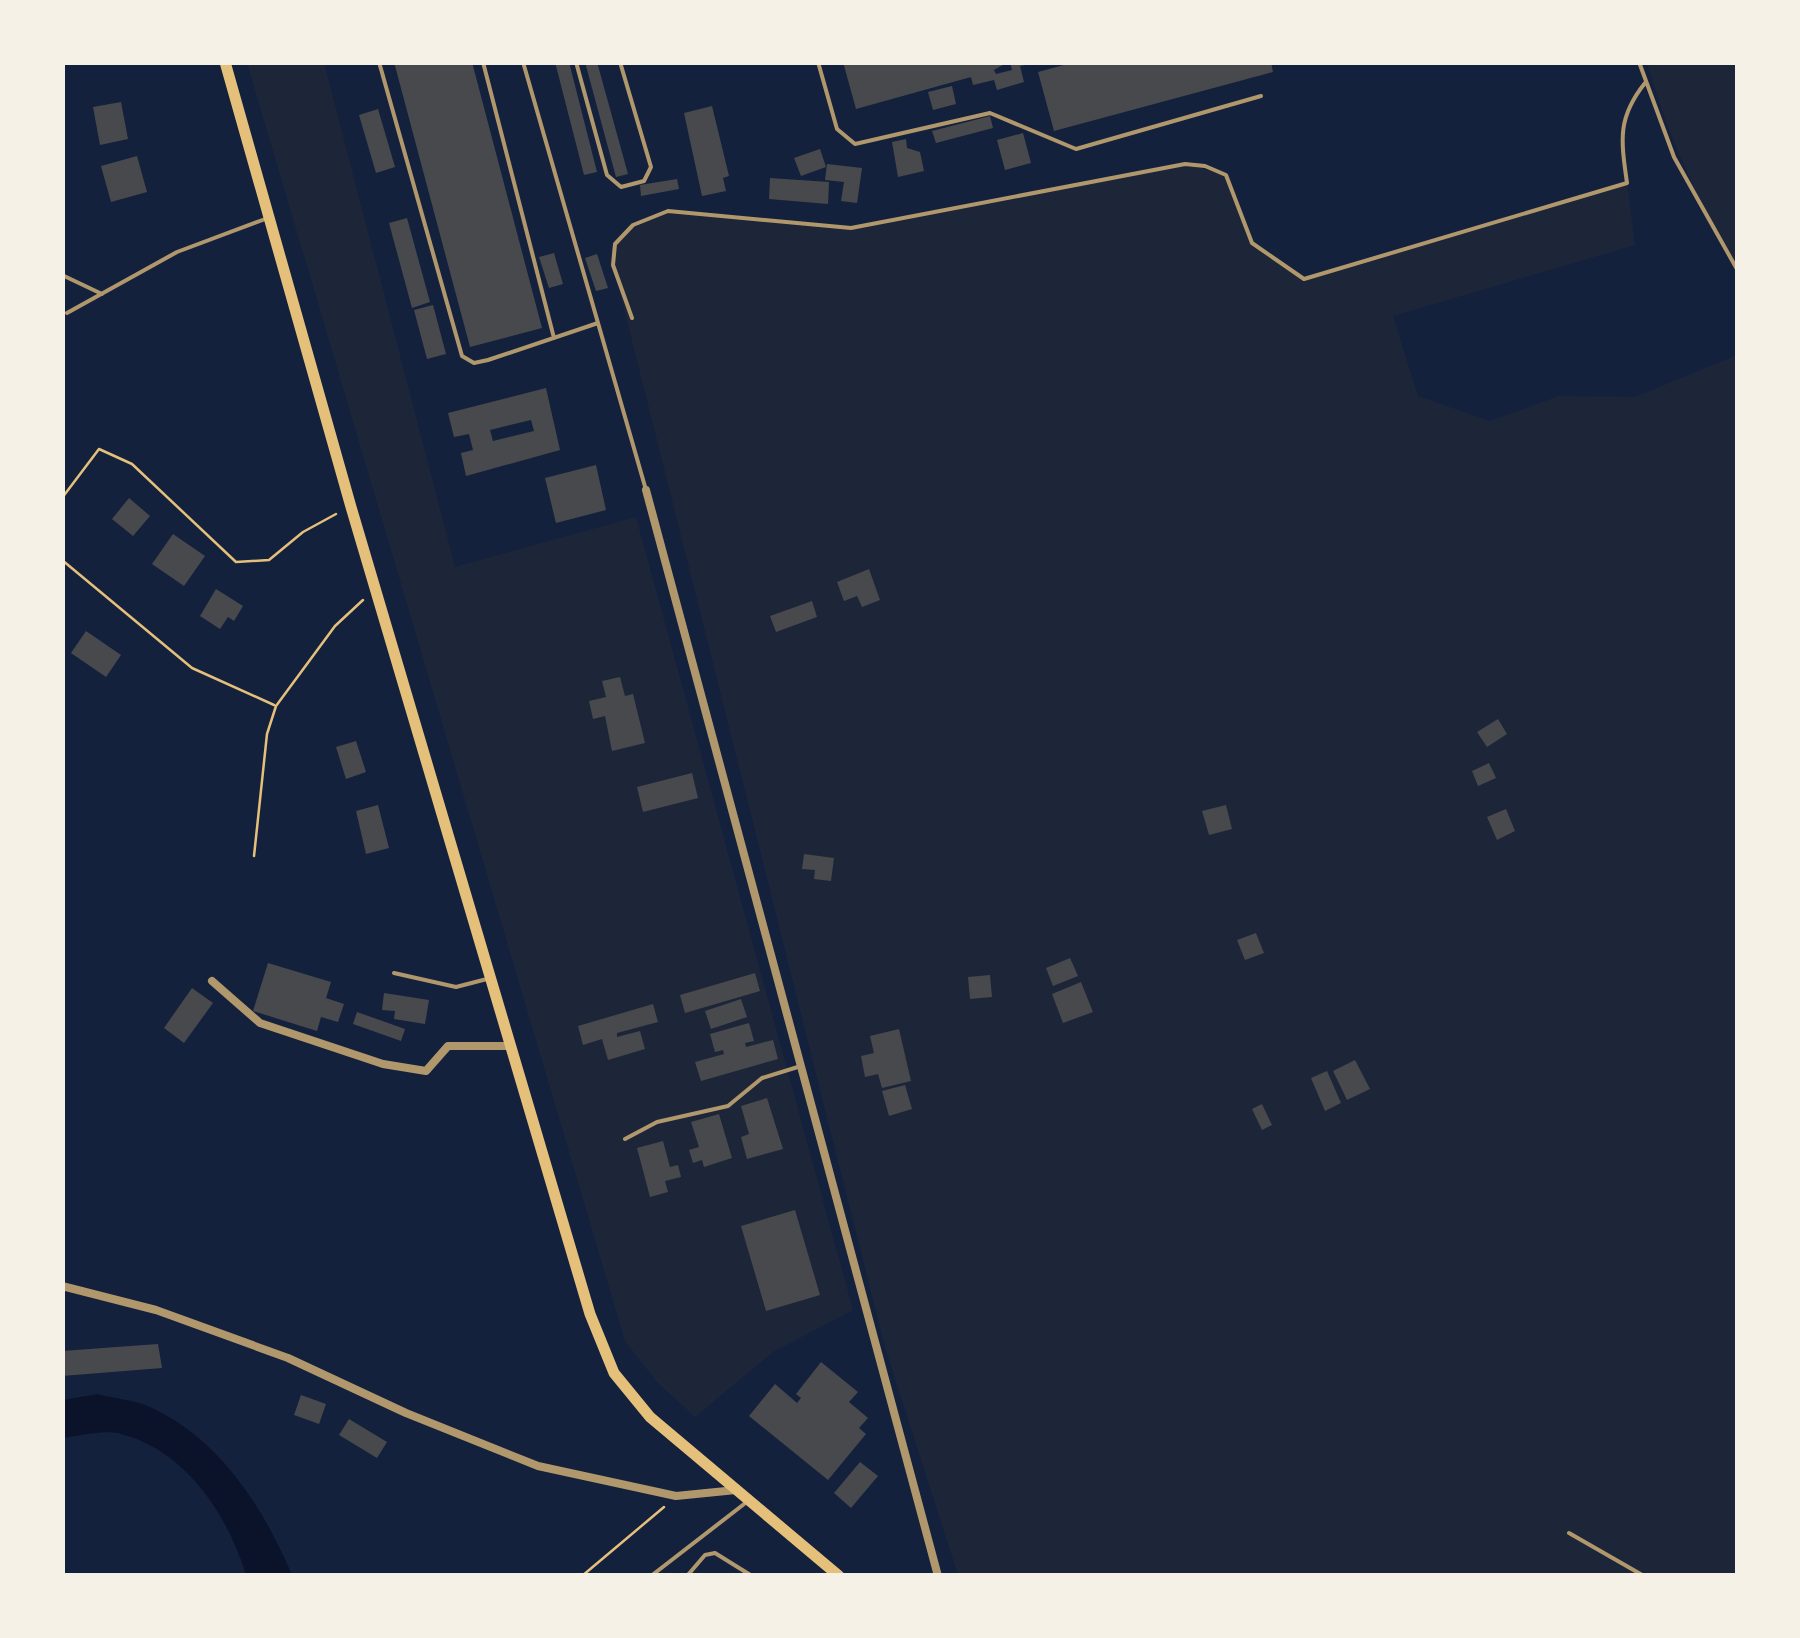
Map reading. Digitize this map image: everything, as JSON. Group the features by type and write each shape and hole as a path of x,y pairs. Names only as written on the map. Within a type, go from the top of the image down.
{"main road":[{"path":"226,62 351,506 590,1314 614,1373 650,1417 839,1575"}],"street":[{"path":"646,490 938,1576"},
{"path":"212,981 260,1023 383,1064 426,1070 448,1046 511,1046"},
{"path":"62,1286 156,1310 288,1358 406,1413 538,1466 676,1496 740,1490"}],"lane":[{"path":"379,62 460,353 474,362 598,324"},
{"path":"483,62 554,338"},
{"path":"523,62 646,490"},
{"path":"576,62 607,175 622,187 644,181 651,167 620,62"},
{"path":"818,62 836,129 841,137 855,144 990,113 1076,150 1261,96"},
{"path":"1639,62 1674,157 1738,271"},
{"path":"632,318 612,266 615,244 632,225 668,212 851,228 1185,164 1205,166 1226,175 1252,243 1304,279 1627,183 1622,142 1626,107 1645,84"},
{"path":"67,314 178,252 268,218"},
{"path":"62,275 102,294"},
{"path":"394,972 456,986 491,978"},
{"path":"626,1139 657,1122 728,1106 762,1078 800,1066"},
{"path":"650,1576 751,1498"},
{"path":"1569,1533 1644,1576"},
{"path":"687,1576 705,1555 715,1553 752,1576"}],"path":[{"path":"62,498 99,449 132,464 236,562 269,560 303,532 351,506"},
{"path":"62,560 192,668 276,706"},
{"path":"254,856 268,734 276,706 335,626 377,592"},
{"path":"582,1576 676,1496"}],"shaded area":[{"path":"247,63 324,63 455,567 636,517 853,1310 773,1352 695,1417 657,1382 625,1341"},
{"path":"1647,63 1737,63 1737,265 1685,167"},
{"path":"1185,164 1226,175 1252,243 1305,279 1627,183 1635,245 1393,316 1418,396 1490,421 1559,396 1635,397 1737,355 1737,1575 958,1575 884,1344 613,265 615,244 633,225 668,211 851,228"},
{"path":"97,1394 150,1407 198,1437 253,1500 292,1575 246,1575 214,1507 182,1468 163,1453 117,1433 63,1438 63,1400"}],"building":[{"path":"394,62 472,62 542,328 470,347"},
{"path":"555,62 569,62 597,172 584,175"},
{"path":"585,62 597,62 628,174 616,177"},
{"path":"843,62 1008,62 994,70 996,74 1012,70 1010,62 1030,64 1020,66 1024,82 997,90 994,80 973,85 971,77 856,109"},
{"path":"1075,62 1271,62 1273,72 1054,131 1038,72"},
{"path":"952,86 956,104 933,110 928,92"},
{"path":"121,102 128,139 100,145 93,107"},
{"path":"712,106 729,176 723,178 726,191 702,196 684,113"},
{"path":"378,109 395,167 376,173 359,115"},
{"path":"990,116 993,128 936,143 932,131"},
{"path":"1023,133 1031,163 1005,170 997,140"},
{"path":"906,139 907,148 920,152 924,171 898,177 892,142"},
{"path":"820,149 826,167 801,176 794,158"},
{"path":"137,156 147,192 111,202 101,166"},
{"path":"827,164 862,168 857,203 841,201 844,182 825,180"},
{"path":"770,178 829,182 828,204 769,199"},
{"path":"677,179 679,189 641,196 640,185"},
{"path":"407,218 430,302 412,308 389,223"},
{"path":"554,253 563,284 549,288 539,257"},
{"path":"597,254 608,288 596,291 585,258"},
{"path":"433,305 446,354 427,359 414,310"},
{"path":"546,388 560,450 466,476 461,453 473,450 469,434 454,437 448,413","holes":["531,420 534,431 493,441 490,430"]},
{"path":"596,465 606,510 556,523 545,478"},
{"path":"129,498 150,516 133,536 112,519"},
{"path":"173,534 205,556 184,586 152,564"},
{"path":"869,569 880,600 862,607 857,596 844,601 837,582"},
{"path":"216,589 243,606 234,621 228,617 220,629 200,616"},
{"path":"812,601 817,617 776,632 770,616"},
{"path":"86,631 121,655 106,677 71,653"},
{"path":"620,677 625,696 633,694 645,743 612,751 605,716 593,719 589,701 606,697 602,681"},
{"path":"1498,719 1507,734 1487,747 1477,732"},
{"path":"356,741 366,772 346,779 336,747"},
{"path":"1489,763 1496,778 1478,786 1472,771"},
{"path":"692,773 698,798 643,812 637,787"},
{"path":"378,805 389,848 366,854 356,811"},
{"path":"1226,805 1232,829 1209,835 1202,811"},
{"path":"1506,809 1515,831 1497,840 1487,817"},
{"path":"804,854 834,858 831,881 814,879 815,870 802,869"},
{"path":"1256,933 1264,953 1245,960 1237,940"},
{"path":"1070,958 1078,976 1053,986 1046,968"},
{"path":"268,963 331,982 326,998 344,1004 338,1022 321,1017 317,1031 253,1011"},
{"path":"755,973 760,991 685,1013 680,995"},
{"path":"990,975 992,997 970,999 968,977"},
{"path":"1081,982 1093,1012 1063,1023 1052,994"},
{"path":"192,988 213,1003 184,1043 164,1028"},
{"path":"384,993 429,1000 425,1024 394,1019 395,1011 382,1010"},
{"path":"741,999 747,1017 711,1029 705,1011"},
{"path":"653,1004 658,1022 617,1033 617,1037 640,1031 645,1049 608,1060 602,1039 583,1045 578,1026"},
{"path":"357,1012 405,1029 401,1041 353,1024"},
{"path":"749,1023 754,1041 745,1043 746,1047 773,1040 778,1059 701,1081 695,1062 724,1054 723,1050 715,1052 710,1034"},
{"path":"899,1029 911,1081 882,1088 878,1074 865,1077 861,1056 874,1053 870,1036"},
{"path":"1355,1060 1370,1089 1347,1100 1333,1071"},
{"path":"1327,1071 1341,1103 1325,1111 1311,1078"},
{"path":"905,1085 912,1109 889,1116 882,1091"},
{"path":"767,1098 783,1149 747,1159 741,1137 749,1134 741,1106"},
{"path":"1262,1104 1272,1125 1262,1130 1252,1109"},
{"path":"719,1114 732,1158 704,1167 702,1160 693,1163 689,1150 699,1147 691,1122"},
{"path":"663,1141 670,1167 678,1165 681,1177 665,1181 668,1192 650,1197 637,1148"},
{"path":"795,1210 820,1295 766,1311 741,1226"},
{"path":"158,1344 162,1368 62,1376 62,1351"},
{"path":"821,1362 858,1392 849,1402 868,1418 859,1428 866,1434 828,1480 749,1416 775,1384 797,1403 801,1398 796,1394"},
{"path":"301,1395 326,1404 319,1424 294,1415"},
{"path":"349,1419 387,1442 377,1458 339,1435"},
{"path":"860,1462 878,1476 851,1508 834,1493"}]}
